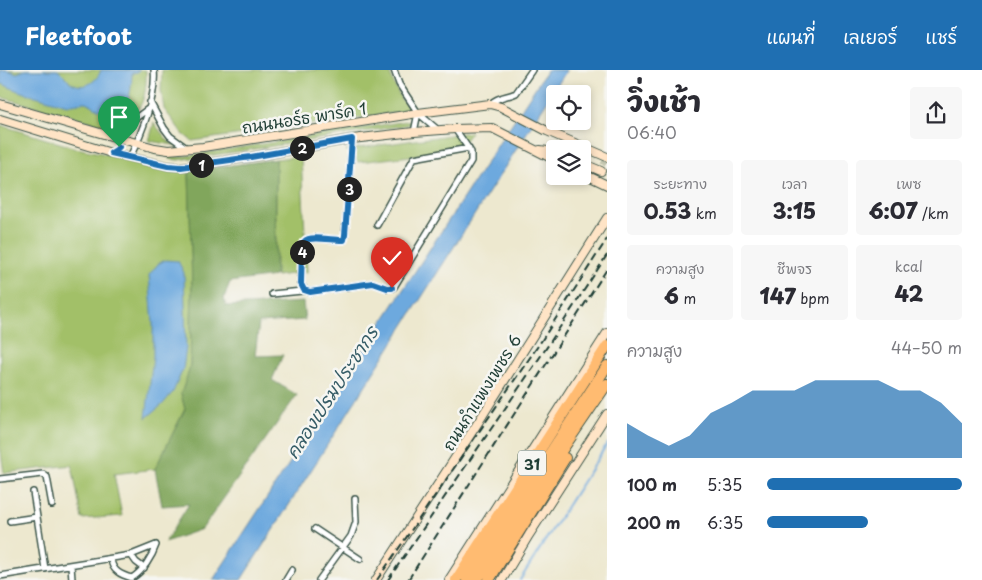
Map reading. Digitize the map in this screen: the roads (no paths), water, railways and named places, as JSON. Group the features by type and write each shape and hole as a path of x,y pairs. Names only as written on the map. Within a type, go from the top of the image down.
{"highway":[{"name":"31","path":"452,578 606,338"},
{"name":"31","path":"467,580 607,366"},
{"name":"31","path":"477,580 607,384"},
{"name":"31","path":"489,580 607,394"}],"main road":[{"name":"ถนนนอร์ธ พาร์ค 1","path":"0,104 136,144 168,150 212,146 418,113 490,104 502,107 605,159"},
{"name":"ถนนนอร์ธ พาร์ค 1","path":"0,119 111,153 168,166 181,167 352,139 455,129 492,128 546,155"},
{"path":"547,131 564,140"},
{"path":"111,153 119,147 118,138"},
{"path":"168,150 165,159 168,166"},
{"path":"536,150 546,151"},
{"path":"591,153 605,159"},
{"path":"591,167 601,171"},
{"path":"591,177 607,185"},
{"name":"ถนนกำแพงเพชร 6","path":"376,580 607,218"},
{"path":"606,338 607,327"},
{"name":"31","path":"502,580 607,414"}],"street":[{"path":"130,157 150,105 153,93 154,70"},
{"path":"394,70 399,84 418,113 438,130"},
{"path":"490,104 499,98 516,94 532,70"},
{"path":"107,135 129,124 150,105"},
{"path":"150,105 170,136 188,148"},
{"path":"414,132 418,113"},
{"path":"272,294 304,290 310,292 373,283 387,288 394,287 471,161 471,152 455,129"},
{"path":"304,290 301,284 302,249 305,240 311,238 344,240 352,139"},
{"path":"377,225 414,158 468,148"},
{"path":"0,479 43,474 47,477 52,505"},
{"path":"33,492 45,569"},
{"path":"319,580 351,536 356,522 355,499"},
{"path":"10,521 36,517"},
{"path":"315,529 360,559"},
{"path":"0,576 111,559 131,555 156,545 144,568 132,578 117,572 112,565 111,559"},
{"path":"131,555 144,568"},
{"path":"71,565 72,580"},
{"path":"286,580 292,570"}],"water":[{"path":"0,70 17,73 25,70 57,70 70,82 81,86 90,84 101,70 140,70 132,73 129,97 124,106 114,110 102,111 86,102 67,105 18,91 0,83"},
{"path":"547,70 567,70 557,85 546,85 546,103 241,580 213,580"},
{"path":"165,260 178,261 184,273 186,348 183,369 173,392 162,405 146,418 153,357 153,324 149,275 158,264"}],"waterway":[{"path":"520,580 607,444"}],"tunnel":[{"path":"603,160 607,163"}],"railway":[{"path":"377,580 542,340 607,239"},
{"path":"388,580 549,344 607,255"},
{"path":"408,580 607,269"}],"water label":[{"name":"คลองเปรมประชากร","path":"331,392"}]}
